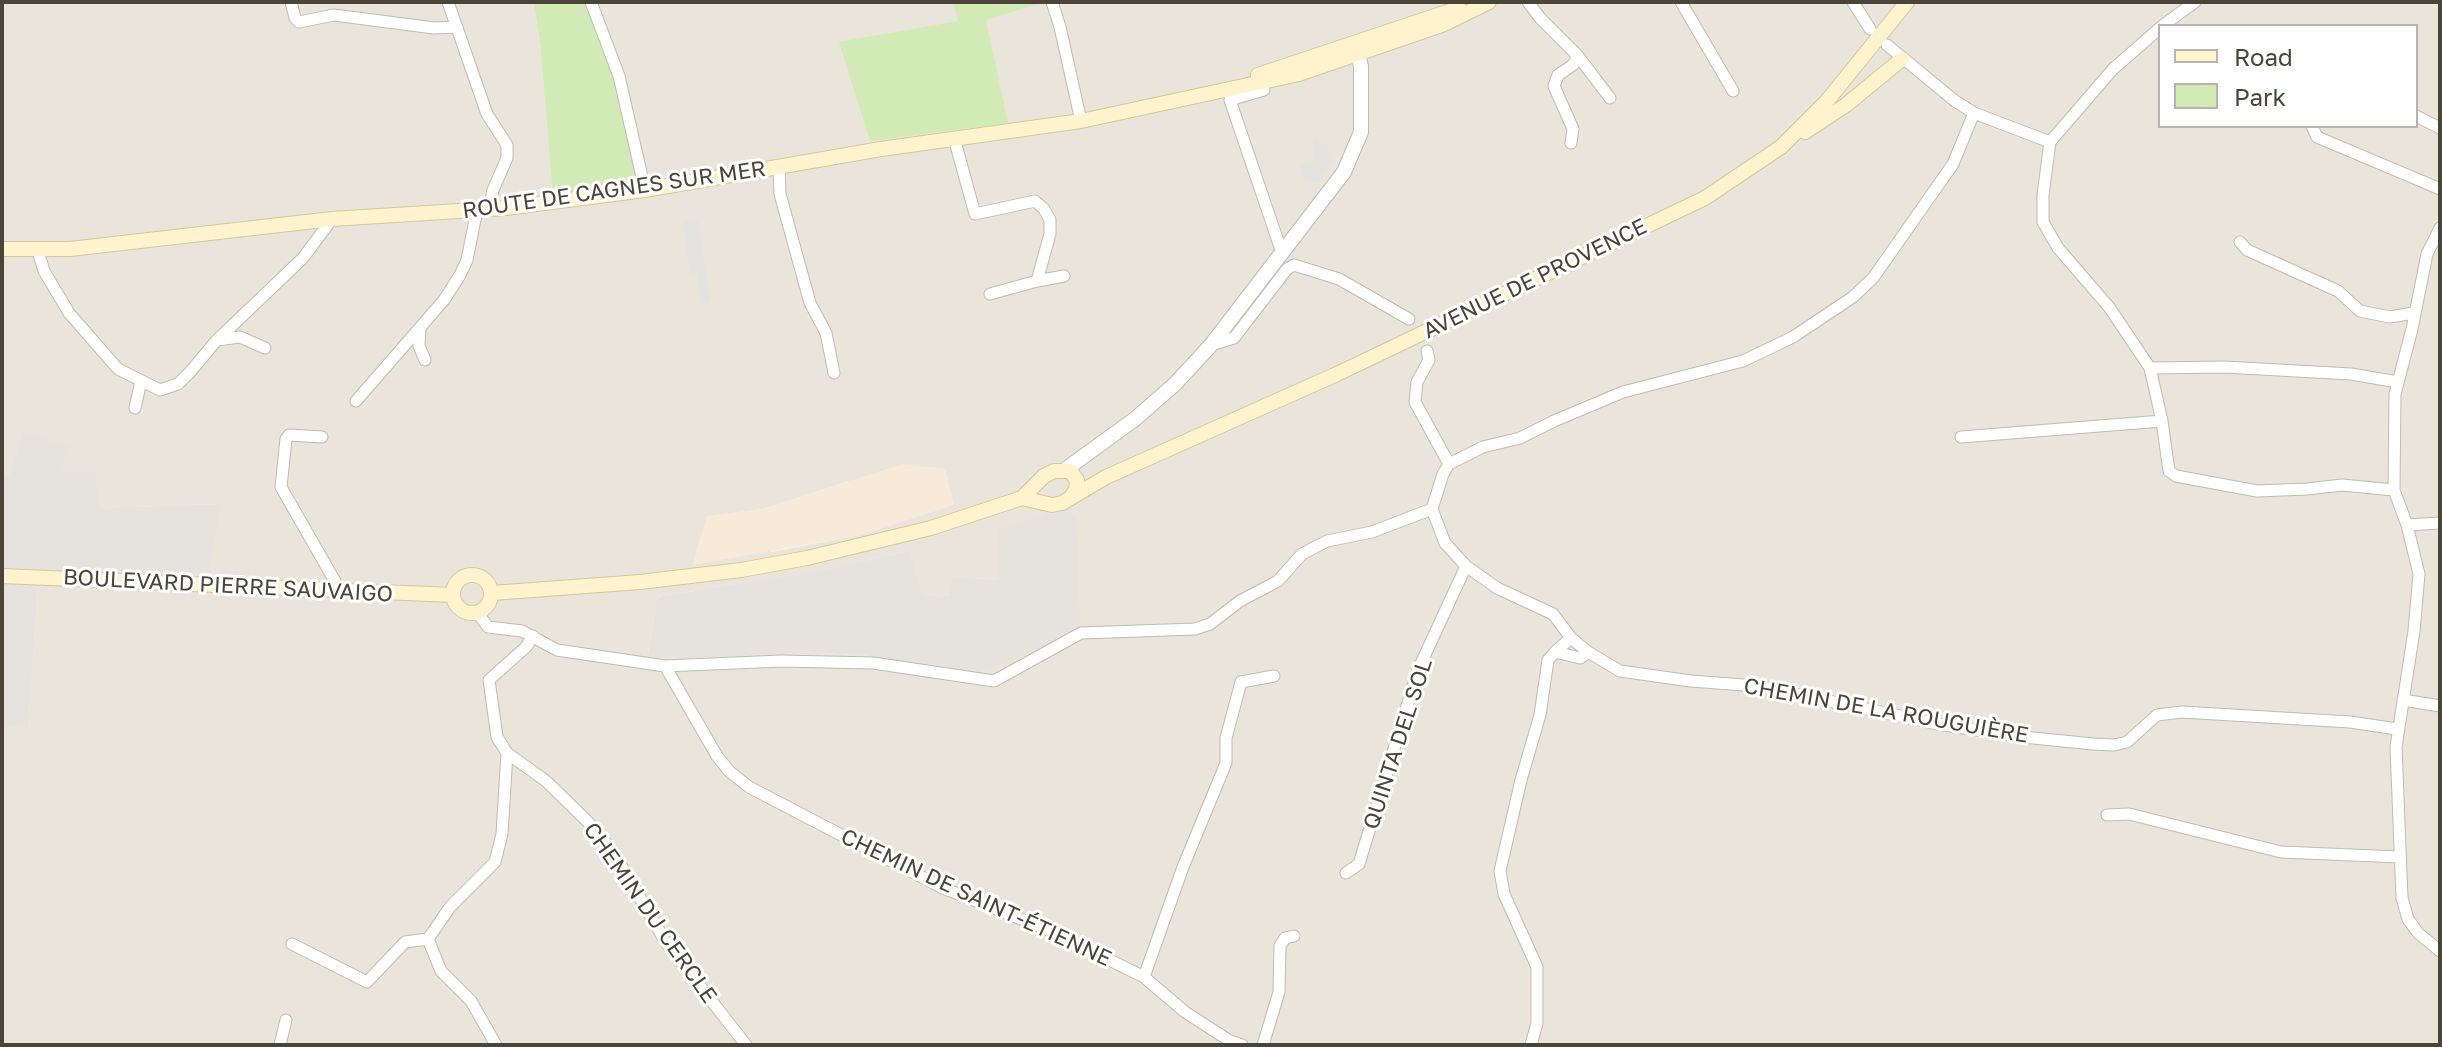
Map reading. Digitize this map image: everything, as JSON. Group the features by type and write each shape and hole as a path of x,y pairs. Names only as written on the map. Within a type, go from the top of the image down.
{"main road":[{"name":"ROUTE DE CAGNES SUR MER","path":"2,249 38,251 332,219 483,210 645,190 954,138 1081,121 1351,55 1442,25 1489,2"},
{"name":"AVENUE DE PROVENCE","path":"1071,497 1106,477 1284,398 1705,198 1781,147 1827,101 1907,2"},
{"name":"ROUTE DE CAGNES SUR MER","path":"1262,79 1293,64 1469,4"},
{"path":"1293,64 1305,65 1351,55"},
{"path":"1781,147 1846,105 1902,59"},
{"path":"492,593 640,582 741,570 807,558 931,528 1022,498 1044,476 1054,471 1074,471 1076,490 1062,503 1052,505 1022,498"},
{"name":"AVENUE DE PROVENCE","path":"1074,471 1106,477"},
{"path":"1037,486 1043,502"},
{"path":"471,574 483,577 492,593 488,605 470,613 458,607 453,595 460,579 471,574"},
{"name":"BOULEVARD PIERRE SAUVAIGO","path":"2,576 453,595"}],"street":[{"path":"291,2 299,22 334,15 434,28 457,27"},
{"path":"356,401 444,300 467,260 483,210 507,158 507,145 487,114 448,2"},
{"path":"591,2 619,76 645,190"},
{"path":"1052,2 1081,121"},
{"path":"1528,2 1578,56 1610,98"},
{"path":"1681,2 1733,91"},
{"path":"1853,2 1870,29"},
{"path":"2165,24 2195,2"},
{"path":"1074,471 1175,384 1211,345 1344,172 1355,153 1361,132 1361,66 1351,55 1358,47 1446,17 1469,4"},
{"path":"2158,30 2113,69 2050,142 2043,222 2058,248 2116,317 2150,368 2169,471 2176,476 2257,491 2342,485 2394,490"},
{"path":"1887,45 1974,113 2050,142"},
{"path":"1571,143 1573,129 1554,86 1558,75 1573,65 1578,56"},
{"path":"1262,79 1264,90 1230,100 1282,253"},
{"path":"477,612 488,627 522,631 557,650 665,666 781,661 873,663 994,681 1081,633 1195,629 1210,624 1240,601 1278,581 1302,554 1327,541 1372,532 1432,509 1449,464 1483,447 1520,438 1623,392 1743,361 1793,337 1853,297 1873,278 1953,164 1974,113"},
{"path":"2418,117 2440,128"},
{"path":"2313,128 2317,137 2440,189"},
{"path":"954,138 975,214 1035,201 1044,209 1050,220 1050,234 1037,281"},
{"path":"779,167 780,194 810,303 826,333 834,373"},
{"path":"38,251 44,271 69,313 118,369 160,390 178,384 216,341 303,258 332,219"},
{"path":"2440,228 2427,254 2395,394 2394,490 2407,525 2419,574 2397,729 2395,776 2402,898 2408,919 2418,933 2440,951"},
{"path":"2240,242 2247,250 2338,291 2360,311 2390,317 2413,313"},
{"path":"1211,345 1234,338 1287,269 1294,265 1339,279 1409,319"},
{"path":"990,294 1064,276"},
{"path":"420,327 419,346 425,360"},
{"path":"216,341 229,336 240,337 265,348"},
{"path":"1427,351 1429,360 1417,382 1415,402 1449,464"},
{"path":"2150,368 2224,367 2351,374 2398,382"},
{"path":"135,408 141,381"},
{"path":"1961,437 2162,421"},
{"path":"322,437 289,435 281,487 340,590"},
{"name":"CHEMIN DE LA ROUGUIÈRE","path":"1432,509 1445,543 1466,566 1497,588 1553,614 1571,638 1620,671 1757,686 1938,724 2080,743 2114,745 2127,742 2157,715 2182,712 2350,722 2397,729"},
{"path":"2407,525 2440,523"},
{"name":"QUINTA DEL SOL","path":"1346,873 1359,864 1418,670 1466,566"},
{"path":"292,944 367,982 405,942 428,939 450,907 495,862 502,834 507,753 497,737 489,680 526,647 533,636"},
{"path":"1531,1045 1537,1023 1537,967 1504,894 1500,871 1540,715 1548,660 1571,638"},
{"path":"1555,652 1580,658 1588,652"},
{"name":"CHEMIN DE SAINT-ÉTIENNE","path":"665,666 717,756 729,771 749,787 943,888 1051,931 1144,977 1185,1012 1230,1041 1242,1045"},
{"path":"1144,977 1183,867 1226,763 1226,738 1241,682 1274,676"},
{"path":"2403,700 2440,706"},
{"name":"CHEMIN DU CERCLE","path":"507,753 546,781 612,850 667,944 746,1045"},
{"path":"2107,815 2129,814 2281,852 2399,857"},
{"path":"1263,1045 1279,992 1280,946 1285,938 1294,936"},
{"path":"428,939 441,971 471,1001 496,1045"},
{"path":"280,1045 286,1020"}],"shaded area":[{"path":"2,2 2440,2 2440,1045 2,1045 2,726 28,726 38,586 207,572 220,504 99,508 58,473 23,433 10,476 2,475","holes":["945,469 953,505 861,535 772,552 708,516 763,509 849,481","910,551 923,595 951,596 952,577 999,580 942,669 863,655 799,652 648,653 657,597 818,571"]},
{"path":"1317,136 1318,141 1328,145 1333,161 1318,183 1305,182 1300,166 1316,161 1312,137"},
{"path":"698,219 710,301 701,303 697,275 690,276 683,222"},
{"path":"23,432 69,447 59,472 95,472 99,508 221,504 208,572 38,586 28,727 2,726 2,475 10,475"},
{"path":"903,464 945,469 954,505 861,535 692,565 707,516 763,509"},
{"path":"1066,509 1076,518 1080,626 979,674 863,655 799,652 691,658 648,654 657,597 818,571 910,551 923,595 950,596 952,577 999,580 998,529"}],"green space":[{"path":"534,2 587,2 626,118 636,180 627,185 553,195 541,48"},
{"path":"953,2 1043,2 986,20 1008,123 870,141 839,42 958,21"}]}
